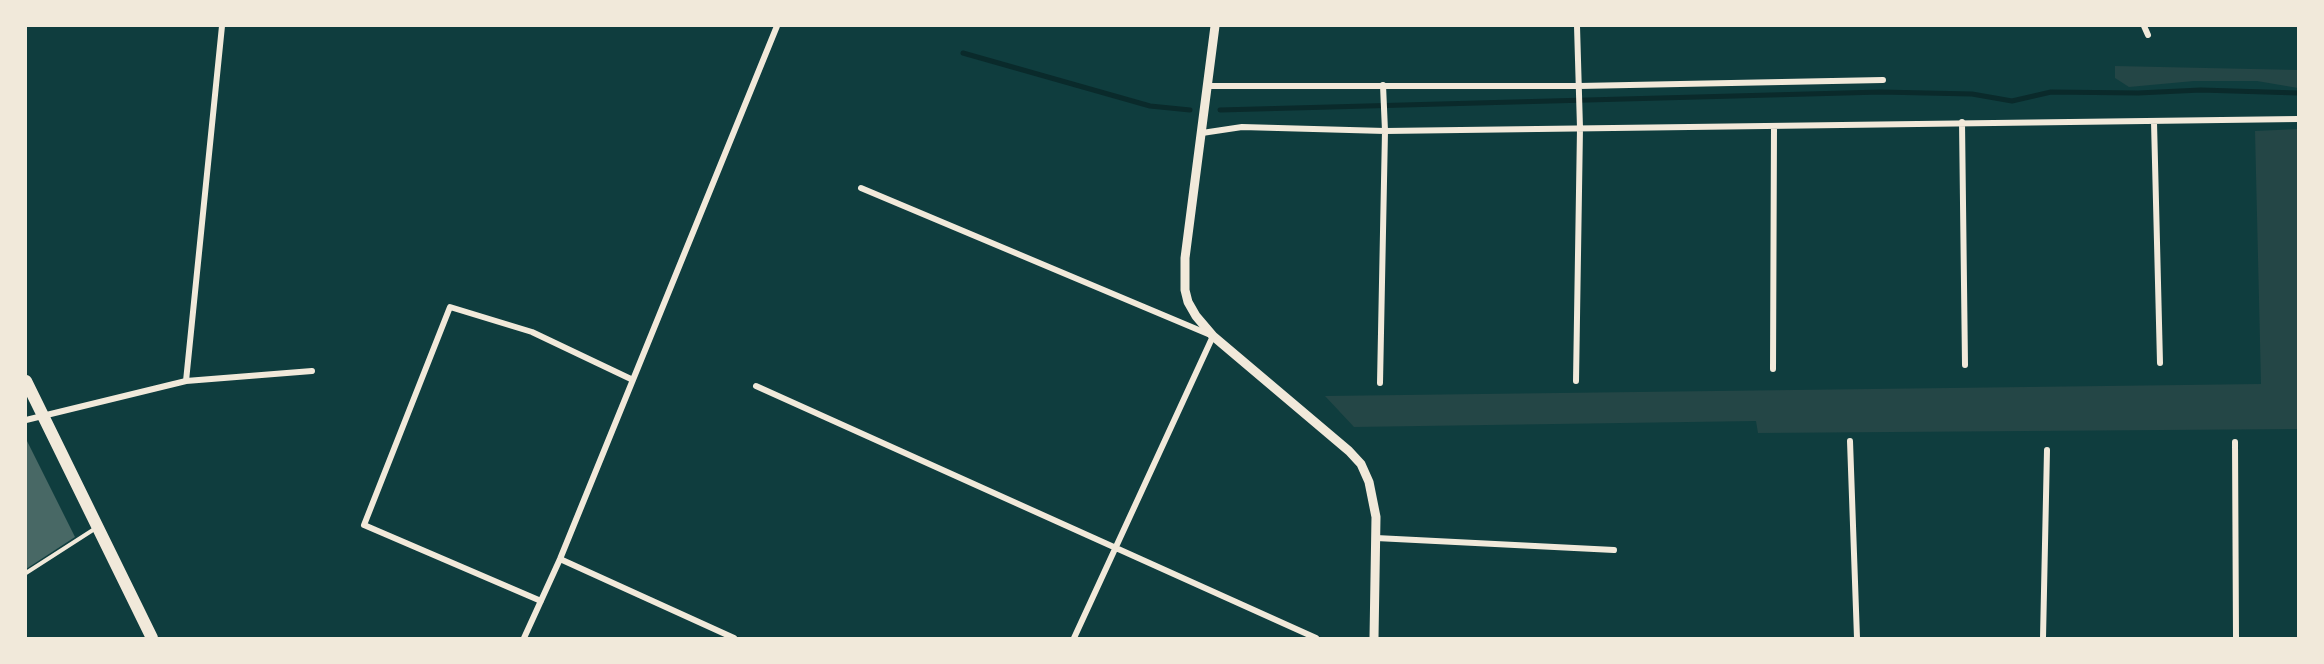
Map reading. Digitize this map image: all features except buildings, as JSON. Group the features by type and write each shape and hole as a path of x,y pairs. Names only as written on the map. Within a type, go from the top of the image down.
{"main road":[{"path":"26,381 152,639"}],"street":[{"path":"186,381 222,26"},
{"path":"524,639 560,560 777,26"},
{"path":"1215,26 1184,275 1188,302 1212,336 1361,464 1374,501 1376,538 1374,639"},
{"path":"1576,381 1580,128 1577,26"},
{"path":"2144,26 2148,35"},
{"path":"1209,86 1579,86 1883,80"},
{"path":"1380,383 1385,131 1383,85"},
{"path":"1202,133 1242,127 1385,131 2298,119"},
{"path":"1962,122 1965,365"},
{"path":"2154,122 2160,363"},
{"path":"1773,369 1774,126"},
{"path":"861,188 1212,336"},
{"path":"541,601 364,525 450,306 532,332 633,381"},
{"path":"1074,639 1212,336"},
{"path":"26,420 186,381 312,371"},
{"path":"756,386 1316,639"},
{"path":"1850,441 1857,639"},
{"path":"2235,442 2236,639"},
{"path":"2043,639 2047,450"},
{"path":"1376,538 1614,550"},
{"path":"560,560 734,639"}],"lane":[{"path":"26,573 97,527"}],"shaded area":[{"path":"2115,66 2298,70 2298,88 2257,81 2194,81 2129,87 2115,78"},
{"path":"2298,129 2298,429 1758,433 1756,421 1354,427 1325,396 2261,384 2255,131"}],"waterway":[{"path":"963,53 1150,106 1190,110"},
{"path":"1220,110 1881,92 1972,94 2012,101 2051,92 2138,93 2201,90 2298,93"}]}
